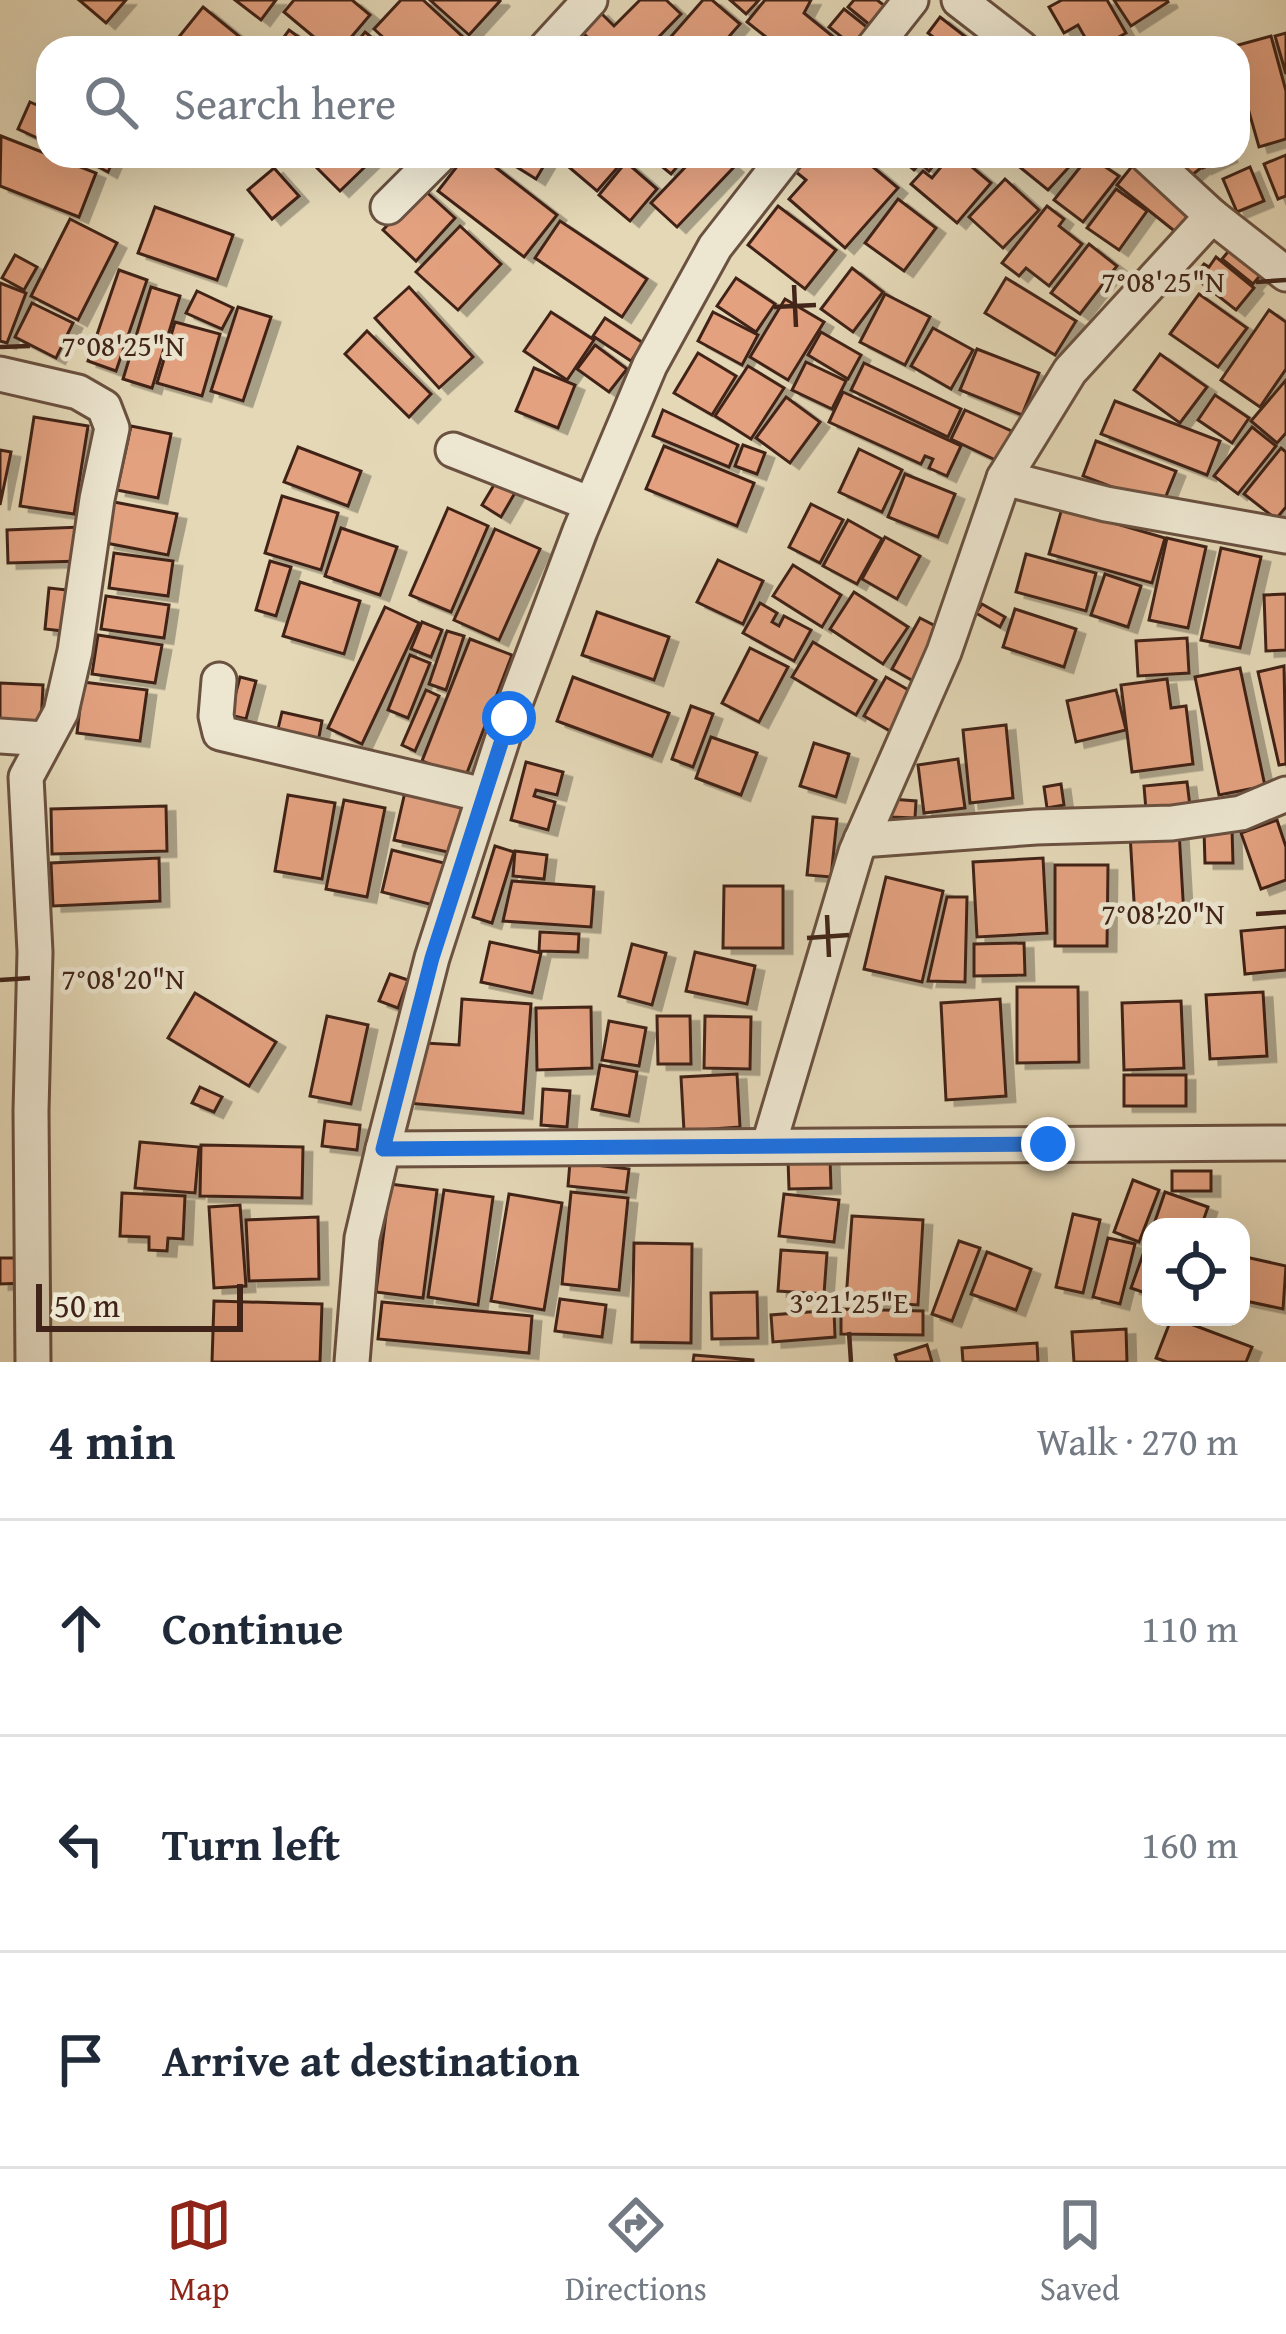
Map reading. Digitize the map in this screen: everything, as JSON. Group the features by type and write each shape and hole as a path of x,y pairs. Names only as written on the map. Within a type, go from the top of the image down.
{"street":[{"path":"557,36 590,0"},
{"path":"882,36 911,0"},
{"path":"965,2 1006,36"},
{"path":"388,207 428,168"},
{"path":"352,1362 362,1238 383,1149 432,958 509,718 650,365 715,247 777,168"},
{"path":"1160,168 1286,274"},
{"path":"769,1144 861,840 944,652 1004,478 1070,371 1212,216"},
{"path":"0,374 78,392 104,407 112,428 62,712 26,777 35,952 33,1362"},
{"path":"453,450 591,504"},
{"path":"1004,478 1106,504 1286,536"},
{"path":"219,680 216,716 220,733 484,795"},
{"path":"0,736 45,739"},
{"path":"861,840 1036,826 1172,823 1241,813 1286,794"},
{"path":"0,1046 33,1035"},
{"path":"383,1149 1286,1143"}],"building":[{"path":"79,0 126,0 106,23"},
{"path":"235,0 276,0 261,20"},
{"path":"294,0 352,0 370,15 352,36 313,36 284,12"},
{"path":"401,0 423,0 462,36 382,36 374,29"},
{"path":"430,0 499,0 500,1 469,35"},
{"path":"640,0 666,0 681,14 660,36 586,36 580,30 599,11 614,26"},
{"path":"703,0 712,0 740,24 730,36 672,36"},
{"path":"730,0 759,0 746,14"},
{"path":"765,0 811,0 804,13 832,36 765,36 747,22"},
{"path":"854,0 877,0 885,6 870,25 848,7"},
{"path":"1062,0 1107,0 1126,33 1084,36 1078,25 1064,33 1049,7"},
{"path":"1114,0 1167,0 1168,2 1131,26"},
{"path":"203,7 239,36 180,36"},
{"path":"844,9 868,28 861,36 840,36 829,27"},
{"path":"940,17 965,36 932,36 928,33"},
{"path":"1286,33 1286,74 1275,36"},
{"path":"1271,36 1286,91 1286,139 1259,147 1250,115 1250,42"},
{"path":"30,102 36,105 36,137 18,129"},
{"path":"1,136 36,150 36,168 83,168 96,173 79,217 0,186"},
{"path":"1286,155 1286,196 1278,199 1264,164"},
{"path":"1250,167 1264,201 1237,212 1223,179"},
{"path":"274,168 299,196 272,219 248,190"},
{"path":"317,168 364,168 340,191"},
{"path":"456,168 496,168 557,215 524,257 438,191"},
{"path":"518,168 542,168 536,179"},
{"path":"570,168 617,168 597,191"},
{"path":"621,168 633,168 657,189 630,221 599,195"},
{"path":"685,168 733,168 677,227 651,203"},
{"path":"800,168 874,168 898,188 845,248 789,199 806,180 796,172"},
{"path":"940,168 973,168 991,183 957,223 911,184 923,171 932,178"},
{"path":"1021,168 1068,168 1048,190"},
{"path":"1079,168 1107,168 1119,176 1083,222 1054,200"},
{"path":"1131,168 1137,168 1193,212 1177,233 1117,185"},
{"path":"1177,168 1201,168 1186,180"},
{"path":"1005,179 1039,210 1003,248 969,217"},
{"path":"422,188 455,218 416,261 383,230"},
{"path":"1116,189 1147,211 1119,250 1087,228"},
{"path":"898,199 936,228 904,271 865,243"},
{"path":"778,206 836,250 805,289 748,245"},
{"path":"1047,206 1064,219 1059,226 1082,244 1049,286 1026,268 1019,276 1002,263"},
{"path":"155,207 233,235 217,280 138,253"},
{"path":"70,219 117,243 78,320 31,296"},
{"path":"560,221 647,279 622,317 535,258"},
{"path":"460,226 501,264 458,310 416,272"},
{"path":"1089,244 1117,266 1080,314 1051,293"},
{"path":"1232,247 1263,272 1253,284 1222,259"},
{"path":"15,255 37,267 24,290 2,278"},
{"path":"1216,257 1254,288 1236,310 1194,277"},
{"path":"852,268 883,292 853,332 821,309"},
{"path":"119,270 147,280 116,371 88,361"},
{"path":"736,278 775,304 756,332 717,306"},
{"path":"1006,278 1076,321 1055,355 985,313"},
{"path":"0,283 26,293 7,343 0,341"},
{"path":"151,287 180,296 152,388 123,379"},
{"path":"409,287 473,357 439,388 375,318"},
{"path":"197,291 233,308 222,329 186,313"},
{"path":"885,294 930,317 905,365 860,342"},
{"path":"1199,294 1247,328 1218,367 1170,334"},
{"path":"785,299 824,322 788,380 750,357"},
{"path":"32,303 73,323 56,358 15,337"},
{"path":"238,307 271,317 243,401 211,391"},
{"path":"1269,310 1286,322 1286,369 1260,407 1221,380"},
{"path":"551,312 594,340 567,380 524,351"},
{"path":"713,312 758,335 742,365 698,341"},
{"path":"605,318 643,343 631,361 593,336"},
{"path":"175,322 220,334 202,396 157,383"},
{"path":"933,328 973,350 951,389 911,366"},
{"path":"367,331 431,394 409,417 345,354"},
{"path":"821,332 861,355 848,379 808,355"},
{"path":"595,345 627,369 609,392 577,369"},
{"path":"977,349 1039,373 1022,415 960,390"},
{"path":"698,353 736,376 712,415 674,393"},
{"path":"1160,354 1207,387 1180,423 1134,390"},
{"path":"806,362 846,381 832,409 792,390"},
{"path":"864,363 961,409 948,437 851,390"},
{"path":"748,366 784,388 751,439 715,416"},
{"path":"534,368 575,385 558,428 516,411"},
{"path":"1286,380 1286,433 1277,443 1251,421"},
{"path":"843,392 961,446 947,476 929,468 933,459 925,456 921,464 829,422"},
{"path":"1215,395 1249,418 1232,443 1198,420"},
{"path":"786,397 820,422 790,463 756,438"},
{"path":"1115,401 1220,441 1207,475 1101,434"},
{"path":"663,410 738,445 729,467 653,436"},
{"path":"965,410 1018,434 1004,464 951,439"},
{"path":"34,417 88,426 74,514 20,506"},
{"path":"131,426 171,434 158,498 117,490"},
{"path":"1252,427 1276,446 1238,494 1214,476"},
{"path":"1096,441 1176,471 1162,506 1083,476"},
{"path":"743,445 765,453 757,474 735,466"},
{"path":"664,446 754,483 737,526 646,489"},
{"path":"298,447 361,471 348,506 284,482"},
{"path":"1281,448 1286,452 1286,507 1276,519 1244,494"},
{"path":"859,449 902,470 882,512 839,492"},
{"path":"0,450 11,452 0,505"},
{"path":"905,474 955,494 938,537 888,517"},
{"path":"497,480 516,491 501,517 482,505"},
{"path":"282,496 338,513 321,570 265,553"},
{"path":"114,502 177,514 168,555 106,543"},
{"path":"811,504 843,520 820,563 789,547"},
{"path":"448,508 488,526 451,612 410,595"},
{"path":"1062,508 1165,538 1152,583 1049,554"},
{"path":"848,520 882,539 857,584 823,566"},
{"path":"81,527 82,561 8,563 7,530"},
{"path":"341,528 397,547 380,595 325,576"},
{"path":"495,529 540,549 499,640 454,620"},
{"path":"885,537 920,556 897,599 862,579"},
{"path":"1167,538 1206,547 1188,628 1149,620"},
{"path":"1221,548 1261,557 1240,648 1201,640"},
{"path":"114,553 173,561 168,596 109,588"},
{"path":"1026,554 1096,573 1086,611 1016,592"},
{"path":"718,560 763,581 743,624 697,602"},
{"path":"270,561 291,567 276,616 256,610"},
{"path":"793,565 841,595 822,627 773,596"},
{"path":"1105,574 1141,586 1128,627 1091,615"},
{"path":"300,582 360,601 344,654 283,636"},
{"path":"49,588 76,591 72,632 45,629"},
{"path":"854,592 908,627 883,664 830,629"},
{"path":"1286,594 1286,650 1266,651 1264,595"},
{"path":"106,596 169,605 164,638 101,629"},
{"path":"760,603 777,613 772,622 779,626 784,616 811,630 794,661 743,633"},
{"path":"982,604 1005,617 1000,627 976,613"},
{"path":"385,607 419,623 362,744 328,728"},
{"path":"1015,609 1076,629 1064,667 1003,647"},
{"path":"597,612 669,637 654,680 582,655"},
{"path":"920,618 943,630 915,682 892,669"},
{"path":"422,622 442,630 431,657 411,649"},
{"path":"447,631 464,636 446,690 429,684"},
{"path":"98,635 162,645 155,683 92,674"},
{"path":"1187,638 1189,673 1138,676 1136,641"},
{"path":"470,639 512,655 465,778 422,761"},
{"path":"813,642 876,680 856,715 792,677"},
{"path":"750,648 788,667 759,722 722,703"},
{"path":"410,655 430,663 408,718 388,710"},
{"path":"1284,666 1286,764 1279,765 1258,672"},
{"path":"1240,668 1265,786 1219,795 1195,677"},
{"path":"240,677 256,681 246,719 230,715"},
{"path":"573,677 669,713 652,756 557,721"},
{"path":"886,677 912,692 890,731 864,716"},
{"path":"1167,679 1171,708 1186,706 1193,764 1132,772 1121,685"},
{"path":"83,682 147,690 140,741 77,733"},
{"path":"0,683 43,685 41,724 0,723"},
{"path":"426,690 439,696 415,751 402,745"},
{"path":"1116,690 1126,730 1076,742 1067,701"},
{"path":"691,706 713,714 693,767 672,759"},
{"path":"282,712 322,721 318,742 277,733"},
{"path":"1006,725 1013,798 970,803 963,730"},
{"path":"711,737 757,753 741,795 696,778"},
{"path":"814,743 849,754 836,797 800,786"},
{"path":"958,759 965,808 924,813 918,765"},
{"path":"526,762 563,772 557,795 536,790 534,796 555,802 548,830 511,820"},
{"path":"1187,782 1190,806 1146,810 1144,786"},
{"path":"1061,784 1064,805 1047,808 1044,787"},
{"path":"405,792 463,805 452,853 394,840"},
{"path":"288,795 335,803 322,879 275,871"},
{"path":"891,799 916,801 915,818 890,817"},
{"path":"344,800 385,808 367,897 326,889"},
{"path":"166,806 167,851 52,854 51,809"},
{"path":"813,817 837,819 831,877 807,875"},
{"path":"1277,820 1286,847 1286,880 1261,889 1241,833"},
{"path":"1232,829 1233,863 1205,863 1204,830"},
{"path":"1179,831 1184,916 1135,918 1130,834"},
{"path":"495,846 514,852 492,923 473,917"},
{"path":"392,850 448,864 437,906 382,892"},
{"path":"515,851 547,855 544,879 513,876"},
{"path":"159,858 160,901 53,906 51,863"},
{"path":"1043,858 1047,933 977,937 973,862"},
{"path":"1055,865 1108,865 1107,946 1055,946"},
{"path":"886,877 943,891 922,982 864,969"},
{"path":"512,881 594,887 591,927 503,921"},
{"path":"724,886 783,886 783,948 723,948"},
{"path":"947,897 967,897 965,982 928,981"},
{"path":"1286,927 1286,970 1245,974 1241,931"},
{"path":"540,932 579,934 578,952 539,951"},
{"path":"490,942 541,953 532,993 481,982"},
{"path":"1024,943 1025,975 974,976 974,944"},
{"path":"632,944 666,953 652,1005 619,996"},
{"path":"695,952 755,966 747,1004 686,991"},
{"path":"390,974 408,980 398,1008 379,1001"},
{"path":"1017,987 1078,987 1079,1062 1017,1063"},
{"path":"1263,992 1267,1056 1210,1059 1206,995"},
{"path":"195,993 276,1042 249,1086 168,1038"},
{"path":"462,999 531,1004 523,1113 407,1103 425,1043 459,1045"},
{"path":"1000,999 1006,1096 946,1100 941,1003"},
{"path":"1181,1001 1184,1068 1124,1070 1122,1003"},
{"path":"591,1007 592,1068 537,1070 536,1008"},
{"path":"327,1016 368,1025 351,1104 310,1096"},
{"path":"657,1016 690,1016 691,1064 658,1064"},
{"path":"705,1016 751,1017 750,1069 704,1068"},
{"path":"609,1021 646,1028 639,1066 602,1060"},
{"path":"600,1065 637,1072 629,1116 592,1109"},
{"path":"737,1074 740,1127 684,1131 681,1077"},
{"path":"1124,1075 1186,1075 1186,1106 1124,1106"},
{"path":"200,1087 222,1097 214,1112 192,1103"},
{"path":"543,1089 570,1091 567,1127 541,1125"},
{"path":"325,1121 360,1125 357,1150 322,1146"},
{"path":"140,1142 199,1147 195,1193 135,1188"},
{"path":"201,1145 303,1147 302,1198 200,1196"},
{"path":"830,1158 831,1188 789,1189 788,1159"},
{"path":"570,1162 629,1169 626,1192 568,1186"},
{"path":"1172,1171 1211,1171 1211,1191 1172,1191"},
{"path":"1133,1180 1159,1190 1148,1218 1142,1218 1139,1242 1114,1232"},
{"path":"390,1184 437,1190 423,1298 376,1292"},
{"path":"444,1190 493,1197 478,1305 428,1297"},
{"path":"571,1192 628,1198 619,1290 562,1284"},
{"path":"1165,1192 1208,1207 1204,1218 1156,1218"},
{"path":"122,1193 185,1196 183,1239 168,1238 167,1251 149,1250 149,1237 120,1236"},
{"path":"509,1194 562,1203 544,1310 491,1301"},
{"path":"784,1194 839,1200 834,1242 779,1236"},
{"path":"240,1205 246,1286 214,1288 209,1207"},
{"path":"1073,1214 1100,1220 1083,1293 1056,1287"},
{"path":"852,1216 923,1220 918,1305 846,1300"},
{"path":"318,1217 319,1279 249,1281 246,1220"},
{"path":"1108,1238 1135,1244 1120,1304 1093,1297"},
{"path":"959,1241 980,1248 952,1321 932,1314"},
{"path":"634,1243 692,1244 691,1343 632,1342"},
{"path":"781,1250 827,1253 824,1294 778,1291"},
{"path":"987,1252 1031,1269 1016,1310 971,1294"},
{"path":"1142,1257 1142,1292 1131,1288"},
{"path":"0,1258 25,1258 25,1283 0,1284"},
{"path":"1250,1258 1286,1266 1283,1309 1250,1302"},
{"path":"757,1292 758,1338 712,1339 711,1293"},
{"path":"560,1299 606,1305 602,1337 555,1331"},
{"path":"214,1301 322,1304 320,1362 212,1362"},
{"path":"382,1302 532,1316 529,1353 378,1339"},
{"path":"841,1309 923,1311 923,1335 841,1334"},
{"path":"834,1310 835,1337 773,1342 771,1315"},
{"path":"1168,1326 1196,1326 1252,1347 1246,1362 1156,1358"},
{"path":"1126,1329 1127,1362 1074,1362 1072,1332"},
{"path":"1037,1343 1038,1362 963,1362 962,1348"},
{"path":"927,1345 932,1362 897,1362 895,1355"},
{"path":"694,1355 753,1360 753,1362 693,1362"}],"route":[{"path":"509,718 432,958 383,1149 1048,1144"}]}
